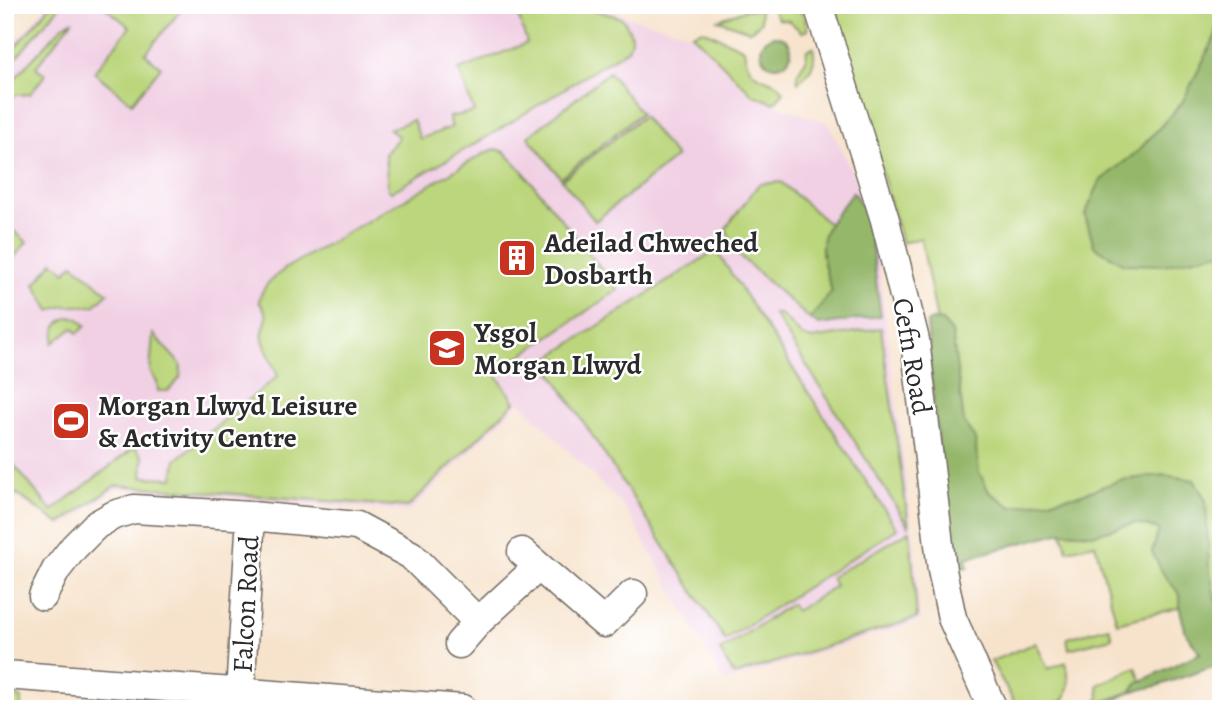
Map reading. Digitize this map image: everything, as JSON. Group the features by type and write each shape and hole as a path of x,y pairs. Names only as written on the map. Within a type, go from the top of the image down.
{"street":[{"name":"Cefn Road","path":"818,5 885,220 915,340 942,570 952,618 992,708"},
{"name":"Falcon Road","path":"43,596 47,566 74,547 96,525 114,514 134,509 357,526 411,555 478,622"},
{"name":"Falcon Road","path":"240,692 251,516"},
{"path":"459,644 530,560 604,623 633,594"},
{"path":"5,675 359,699 463,709"}],"shaded area":[{"name":"Ysgol Morgan Llwyd","path":"47,5 586,5 690,34 752,97 828,123 872,212 914,544 920,621 724,682 626,509 520,402 409,512 117,489 61,527 5,490 5,54"}],"green space":[{"path":"51,5 61,5 5,71 5,59"},
{"path":"102,5 185,5 145,54 161,67 132,103 94,72 130,27"},
{"path":"515,5 575,5 622,18 630,33 630,45 628,49 492,134 391,192 388,190 385,154 399,137 389,129 413,120 420,139 452,127 449,117 474,112 459,70 527,43"},
{"path":"795,5 804,16 808,30 802,32 789,21 778,19 771,7"},
{"path":"835,5 1221,5 1221,655 1191,495 960,537 938,326 921,238 902,243"},
{"path":"1218,5 1221,5 1221,252 1164,265 1124,264 1094,246 1085,215 1100,181 1138,151 1182,103 1216,35"},
{"path":"760,9 761,22 750,31 718,20 744,10"},
{"path":"73,20 36,67 45,75 30,94 5,96 5,89 63,26"},
{"path":"703,30 744,49 751,69 762,78 780,86 784,92 774,103 753,95 692,34"},
{"path":"776,36 787,40 791,51 787,62 776,66 765,62 761,51 765,40"},
{"path":"813,47 812,67 798,82 797,74 806,60 807,50"},
{"path":"609,72 641,113 561,178 528,137"},
{"path":"643,116 676,157 595,221 562,180"},
{"path":"496,149 505,152 521,169 618,290 495,373 515,402 408,507 116,485 60,524 5,486 5,454 52,511 135,447 143,457 142,477 173,478 176,460 278,376 263,339 267,318 259,302 269,282 286,268"},
{"path":"781,182 829,224 822,249 832,291 810,319 734,251 726,228 759,184"},
{"path":"853,192 867,214 881,316 819,325 810,319 832,291 823,259 823,237 833,218"},
{"path":"5,224 27,242 5,268"},
{"path":"716,250 897,529 725,640 544,361"},
{"path":"53,262 66,272 73,264 108,293 94,306 66,306 50,311 35,284"},
{"path":"774,314 780,314 802,336 812,339 881,328 909,527"},
{"path":"71,317 79,319 86,326 78,333 73,328 53,343 57,326"},
{"path":"932,320 942,321 952,332 964,422 975,439 979,472 989,492 1012,507 1079,495 1121,480 1164,475 1194,480 1206,500 1209,564 1215,599 1221,601 1221,664 1157,686 1130,692 1139,682 1200,653 1186,633 1180,610 1180,595 1162,572 1152,552 1159,529 1134,523 1095,534 1062,532 966,558 968,567 959,569 953,562 934,408 927,323"},
{"path":"153,334 181,365 180,378 168,391 158,391 157,382 150,371"},
{"path":"1183,504 1194,604 1117,623 1095,544 1067,550 1062,532"},
{"path":"910,531 917,618 734,675 720,651 791,604 796,611 835,586 831,577"},
{"path":"1109,627 1112,638 1069,649 1067,638"},
{"path":"1036,643 1048,669 1066,662 1067,692 1063,701 1039,709 1018,709 991,661"},
{"path":"1136,667 1141,681 1130,692 1096,704 1099,697 1098,685"},
{"path":"1130,692 1100,709 1084,709"},
{"path":"5,696 21,697 21,709 5,709"}],"place":[{"name":"Adeilad Chweched Dosbarth","path":"517,258"},
{"name":"Ysgol Morgan Llwyd","path":"447,348"},
{"name":"Morgan Llwyd Leisure & Activity Centre","path":"71,421"}]}
